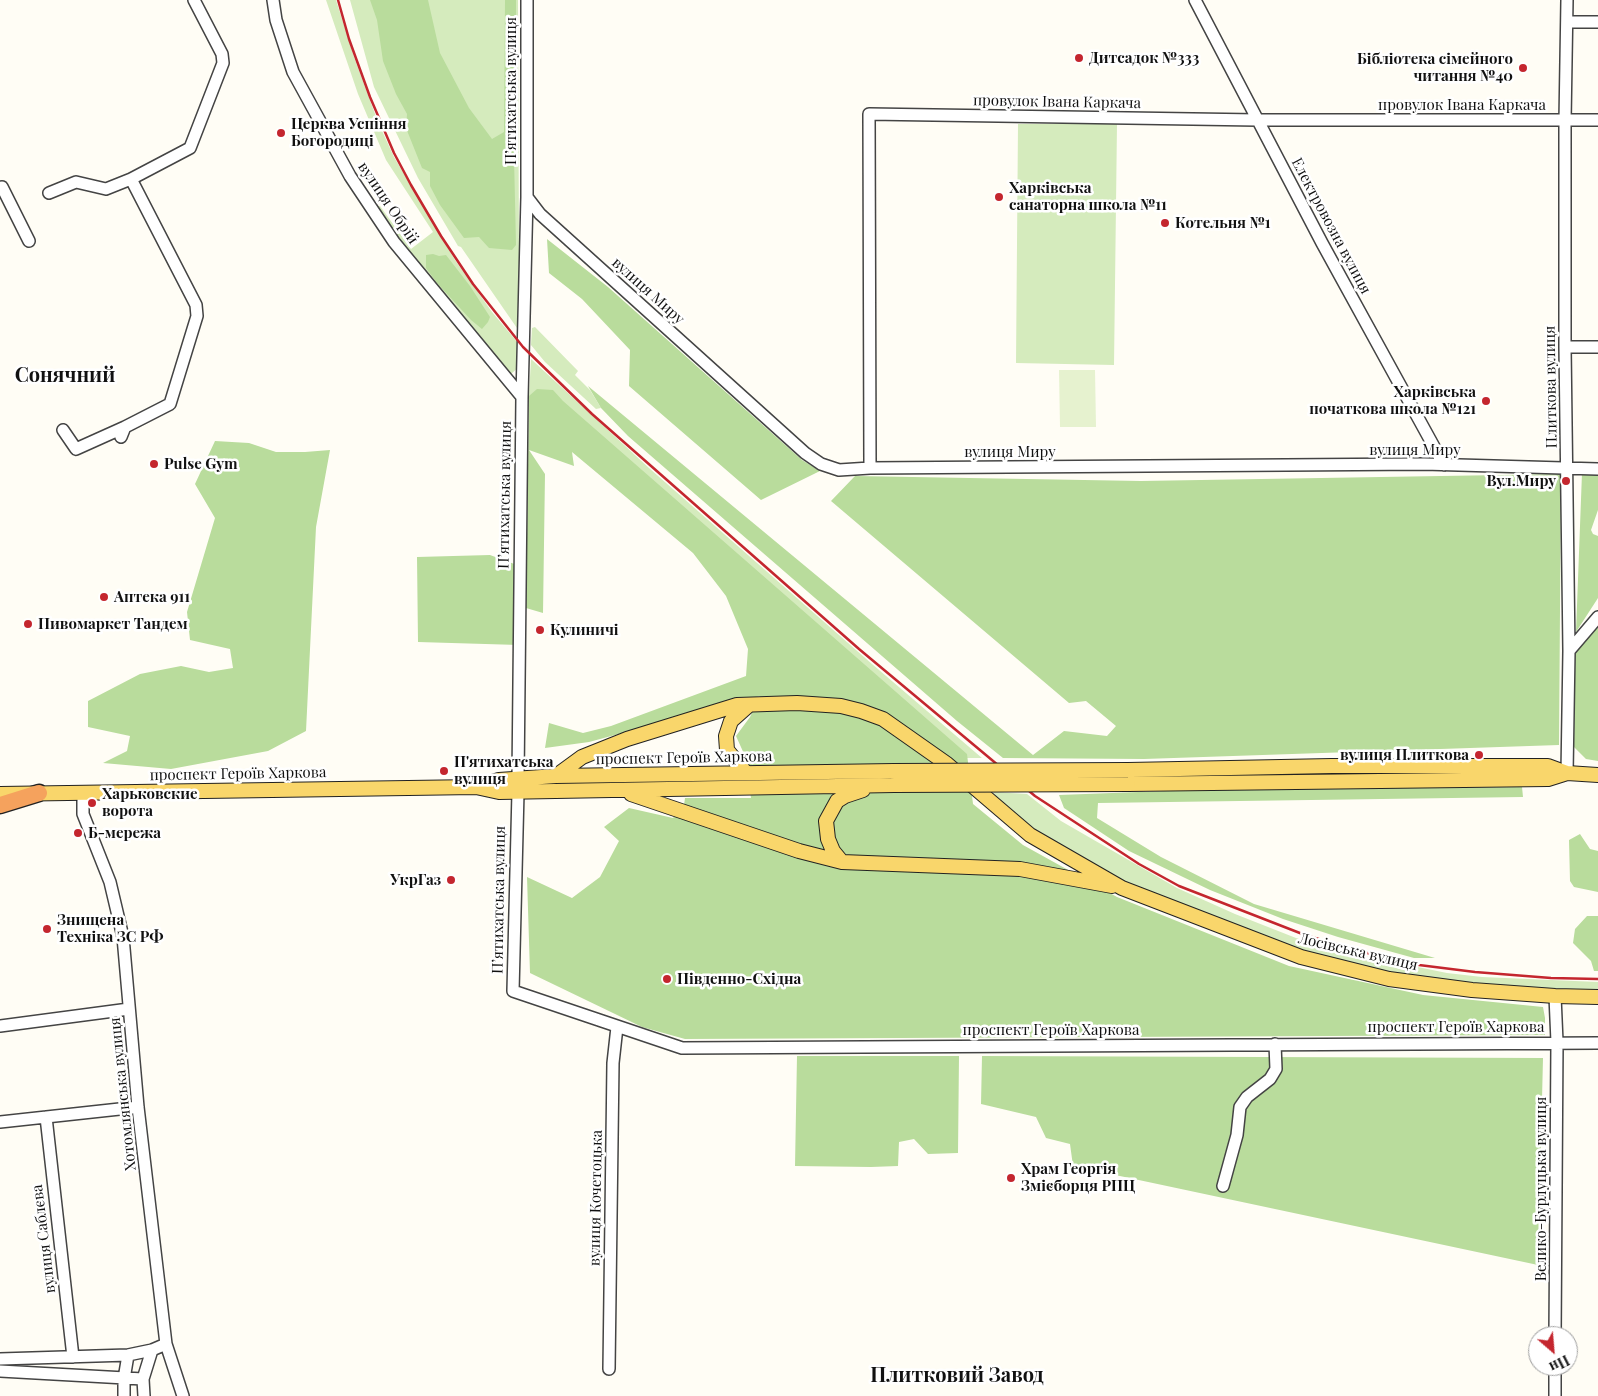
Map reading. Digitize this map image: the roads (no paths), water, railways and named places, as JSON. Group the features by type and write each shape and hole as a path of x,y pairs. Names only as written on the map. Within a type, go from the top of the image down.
{"highway":[{"path":"0,805 39,793"}],"main road":[{"path":"556,776 582,757 627,739 737,705 797,703 841,706 882,719 947,764 1030,835 1122,888"},
{"path":"746,773 727,750 726,736 731,721 749,705"},
{"name":"проспект Героїв Харкова","path":"0,794 476,787 499,792 518,785 556,776 894,770 1128,777"},
{"path":"1128,777 1548,779 1567,773 1598,775"},
{"name":"проспект Героїв Харкова","path":"518,785 624,791 1128,777"},
{"path":"842,862 833,851 828,839 826,821 837,801 845,796 879,785"},
{"path":"624,791 799,851 842,862 1020,869 1122,888"},
{"name":"Лосівська вулиця","path":"1122,888 1310,960 1389,979 1472,990 1598,997"}],"street":[{"path":"50,193 76,182 106,189 132,180 190,148 223,63 222,54 194,0"},
{"name":"вулиця Обрій","path":"273,0 276,20 293,72 350,176 394,242 522,397"},
{"name":"П’ятихатська вулиця","path":"513,991 527,197 527,0"},
{"name":"Електровозна вулиця","path":"1195,0 1322,243 1444,465"},
{"name":"Плиткова вулиця","path":"1567,0 1565,347 1570,651 1567,773"},
{"path":"1567,22 1598,22"},
{"name":"провулок Івана Каркача","path":"870,468 869,114 1257,120 1598,120"},
{"path":"63,430 76,449 123,432 170,404 197,316 196,305 132,180"},
{"path":"2,187 29,241"},
{"name":"вулиця Миру","path":"527,197 540,214 805,453 821,464 839,470 870,468 1444,465 1598,469"},
{"path":"1565,347 1598,347"},
{"path":"1570,651 1598,617"},
{"name":"Хотомлянська вулиця","path":"83,792 83,814 110,882 123,937 138,1107 166,1344 183,1396"},
{"name":"проспект Героїв Харкова","path":"513,991 682,1048 1598,1043"},
{"path":"1555,996 1557,1042"},
{"path":"0,1026 129,1009"},
{"name":"вулиця Кочетоцька","path":"609,1369 613,1062 617,1027"},
{"name":"Велико-Бурлуцька вулиця","path":"1555,1326 1557,1042"},
{"path":"1222,1186 1237,1135 1240,1107 1247,1097 1270,1078 1276,1069 1276,1044"},
{"path":"0,1122 138,1107"},
{"name":"вулиця Саблєва","path":"46,1117 73,1356"},
{"path":"0,1359 128,1355 152,1350 166,1344"},
{"path":"144,1396 144,1379 152,1350"},
{"path":"124,1396 124,1379 128,1355"},
{"path":"0,1371 144,1379"},
{"path":"1555,1376 1555,1396"}],"railway":[{"path":"338,0 349,39 370,97 394,153 411,185 441,236 473,284 523,347 592,414 859,649 1035,796 1139,864 1179,886 1305,935 1363,952 1419,965 1551,978 1598,979"}],"place":[{"name":"Дитсадок №333","path":"1079,58"},
{"name":"Бібліотека сімейного читання №40","path":"1523,68"},
{"name":"Церква Успіння Богородиці","path":"281,133"},
{"name":"Харківська санаторна школа №11","path":"999,197"},
{"name":"Котельня №1","path":"1165,223"},
{"name":"Харківська початкова школа №121","path":"1486,401"},
{"name":"Pulse Gym","path":"154,464"},
{"name":"Вул.Миру","path":"1566,481"},
{"name":"Аптека 911","path":"104,597"},
{"name":"Пивомаркет Тандем","path":"28,624"},
{"name":"Кулиничі","path":"540,630"},
{"name":"вулиця Плиткова","path":"1479,755"},
{"name":"П'ятихатська вулиця","path":"444,771"},
{"name":"Харьковские ворота","path":"92,803"},
{"name":"Б-мережа","path":"78,833"},
{"name":"УкрГаз","path":"451,880"},
{"name":"Знищена Техніка ЗС РФ","path":"47,929"},
{"name":"Південно-Східна","path":"667,979"},
{"name":"Храм Георгія Змієборця РПЦ","path":"1011,1178"}],"district":[{"name":"Сонячний","path":"65,376"},
{"name":"Плитковий Завод","path":"957,1376"}]}
